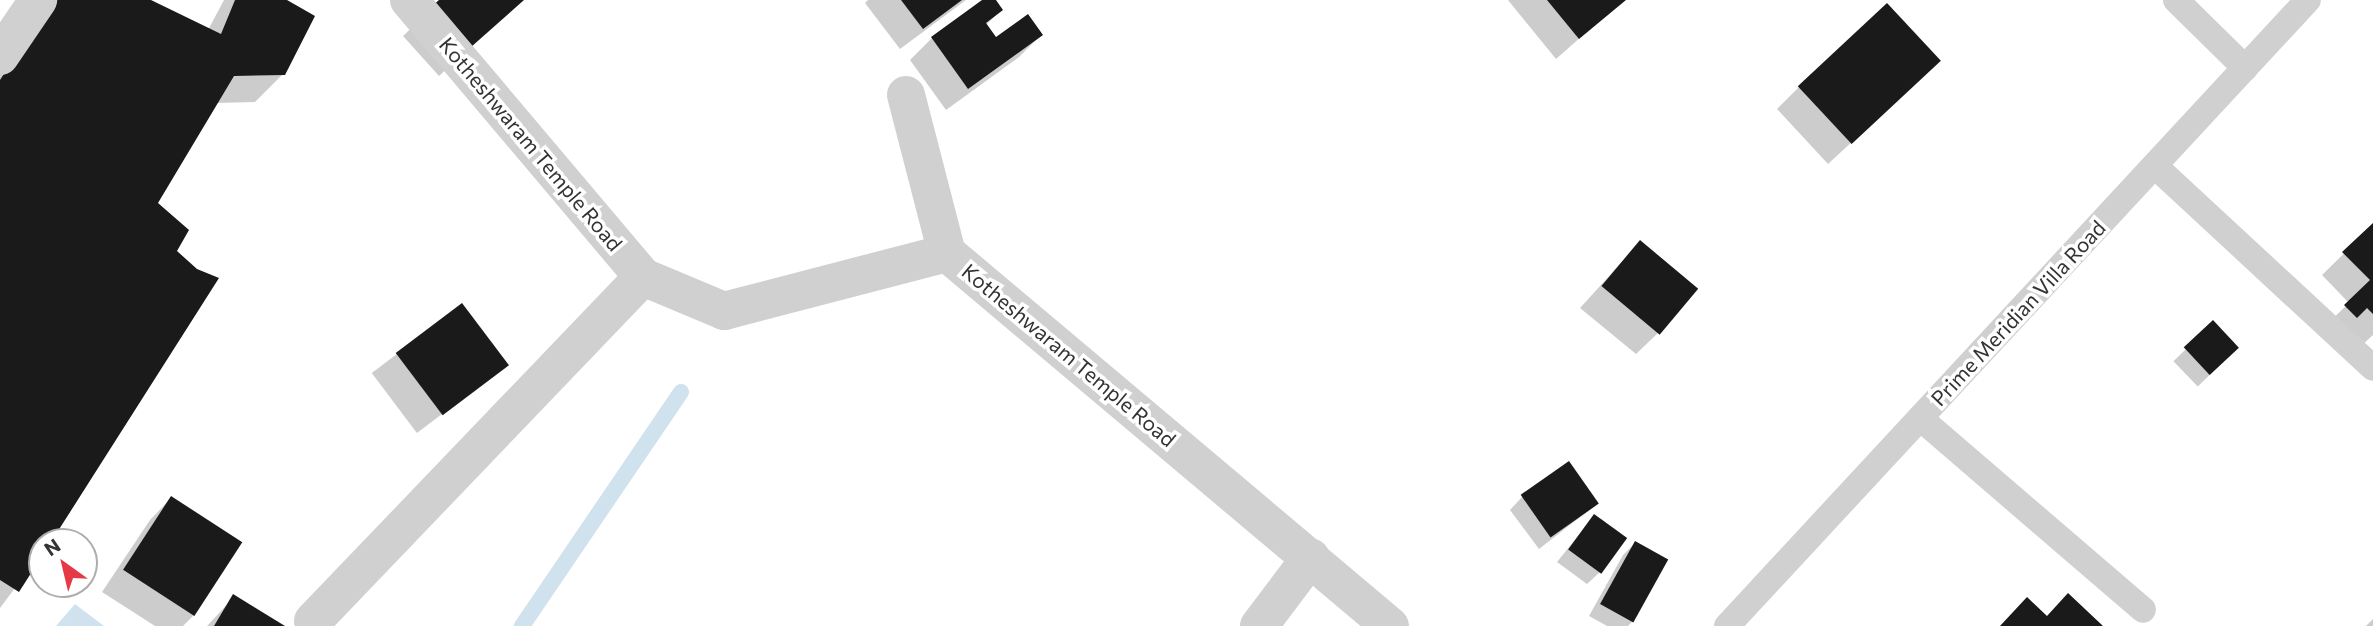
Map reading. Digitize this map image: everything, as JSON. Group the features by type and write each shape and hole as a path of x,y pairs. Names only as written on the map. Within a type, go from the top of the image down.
{"street":[{"path":"0,56 38,0"},
{"name":"Kotheshwaram Temple Road","path":"409,0 643,277 724,311 947,253 1390,626"},
{"path":"906,95 947,253"},
{"path":"313,621 643,277"},
{"path":"1259,626 1311,557"}],"lane":[{"path":"2176,0 2245,68"},
{"name":"Prime Meridian Villa Road","path":"1727,626 2308,0"},
{"path":"2155,166 2373,368"},
{"path":"1920,418 2143,610"}],"water":[{"path":"75,604 104,626 56,626"}],"building":[{"path":"52,0 151,0 221,34 235,0 287,0 315,16 285,75 234,76 158,203 189,230 177,251 197,269 219,278 60,528 28,528 28,578 19,592 0,580 0,80"},
{"path":"439,0 524,0 462,55 424,13"},
{"path":"901,0 962,0 923,29"},
{"path":"982,0 996,0 1003,10 986,23 996,37 1028,14 1043,35 968,89 931,37"},
{"path":"1547,0 1626,0 1579,39"},
{"path":"1887,3 1941,61 1852,144 1798,86"},
{"path":"2373,223 2373,314 2367,308 2357,318 2344,305 2370,280 2342,252"},
{"path":"1640,240 1698,289 1660,335 1601,286"},
{"path":"462,303 509,365 443,415 396,353"},
{"path":"2213,320 2239,348 2210,375 2184,347"},
{"path":"1569,461 1599,504 1550,537 1521,495"},
{"path":"171,496 242,542 194,616 123,570"},
{"path":"1594,514 1627,538 1601,574 1568,550"},
{"path":"1635,541 1668,559 1633,622 1600,604"},
{"path":"2068,593 2103,626 2000,626 2027,597 2047,616"},
{"path":"233,594 285,626 214,626"}],"waterway":[{"path":"522,626 681,392"}]}
